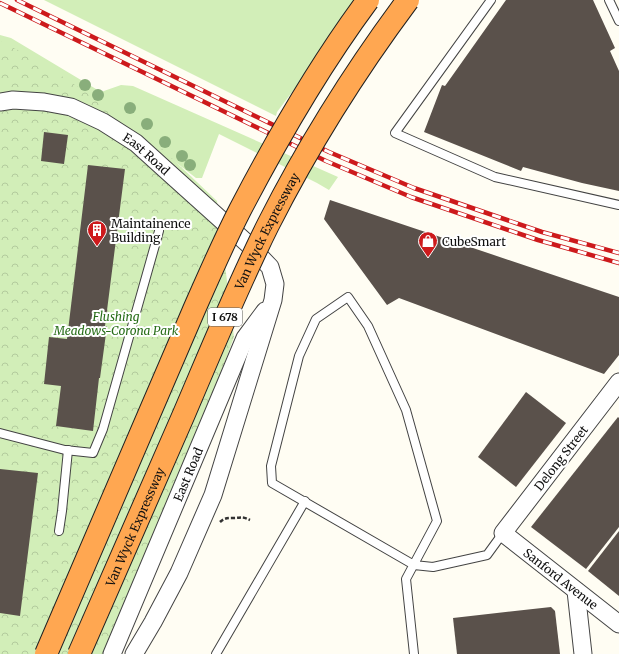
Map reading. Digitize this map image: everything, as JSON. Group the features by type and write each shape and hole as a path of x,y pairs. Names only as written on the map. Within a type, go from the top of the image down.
{"highway":[{"name":"I 678","path":"46,654 193,312 240,211 272,151 304,97 332,52 368,0"},
{"name":"Van Wyck Expressway","path":"80,654 222,325 268,225 300,165 330,114 358,70 408,0"}],"street":[{"name":"East Road","path":"0,102 13,100 44,102 71,107 103,122 136,143 248,244 270,267 274,292 246,338 112,654"},
{"path":"134,654 179,573 213,495 249,380 274,292"},
{"name":"Delong Street","path":"503,533 619,382"},
{"name":"Sanford Avenue","path":"503,533 619,624"},
{"path":"576,591 583,654"}],"lane":[{"path":"491,0 395,132 495,177 619,205"},
{"path":"609,0 619,21"},
{"path":"0,433 68,450 93,453 103,428 159,231"},
{"path":"414,654 406,579 414,565 438,521 406,410 368,326 348,297 316,319 299,356 271,466 272,482 414,565 433,567 488,555 503,533"},
{"path":"59,531 68,450"},
{"path":"216,654 305,501"}],"path":[{"path":"228,518 241,517 250,520"}],"green space":[{"path":"44,0 362,0 277,112 276,116"},
{"path":"0,35 11,38 101,92 121,85 133,86 338,177 329,190 219,134 202,178 196,178 151,143 0,43"},
{"name":"Flushing Meadows-Corona Park","path":"0,41 39,61 99,101 160,147 217,201 234,337 187,464 105,654 0,654"}],"building":[{"path":"506,0 593,0 615,48 610,51 619,71 619,191 582,183 523,167 521,171 424,132 442,85 445,86"},
{"path":"44,132 68,135 64,164 41,161"},
{"name":"Maintainence Building","path":"88,165 125,169 93,431 56,426 61,386 44,384 49,337 67,339"},
{"name":"CubeSmart","path":"330,200 619,297 619,355 604,374 399,298 387,305 324,219"},
{"path":"526,392 566,423 516,487 478,457"},
{"path":"618,417 619,527 586,569 531,527"},
{"path":"0,469 38,473 20,616 0,613"},
{"path":"619,531 619,596 588,571"},
{"path":"551,607 555,611 560,654 457,654 453,618"}],"railway":[{"path":"17,0 329,152 414,188 542,232 619,253"},
{"path":"0,3 326,161 411,197 538,240 619,263"}],"place":[{"name":"Maintainence Building","path":"97,247"},
{"name":"CubeSmart","path":"428,258"}]}
